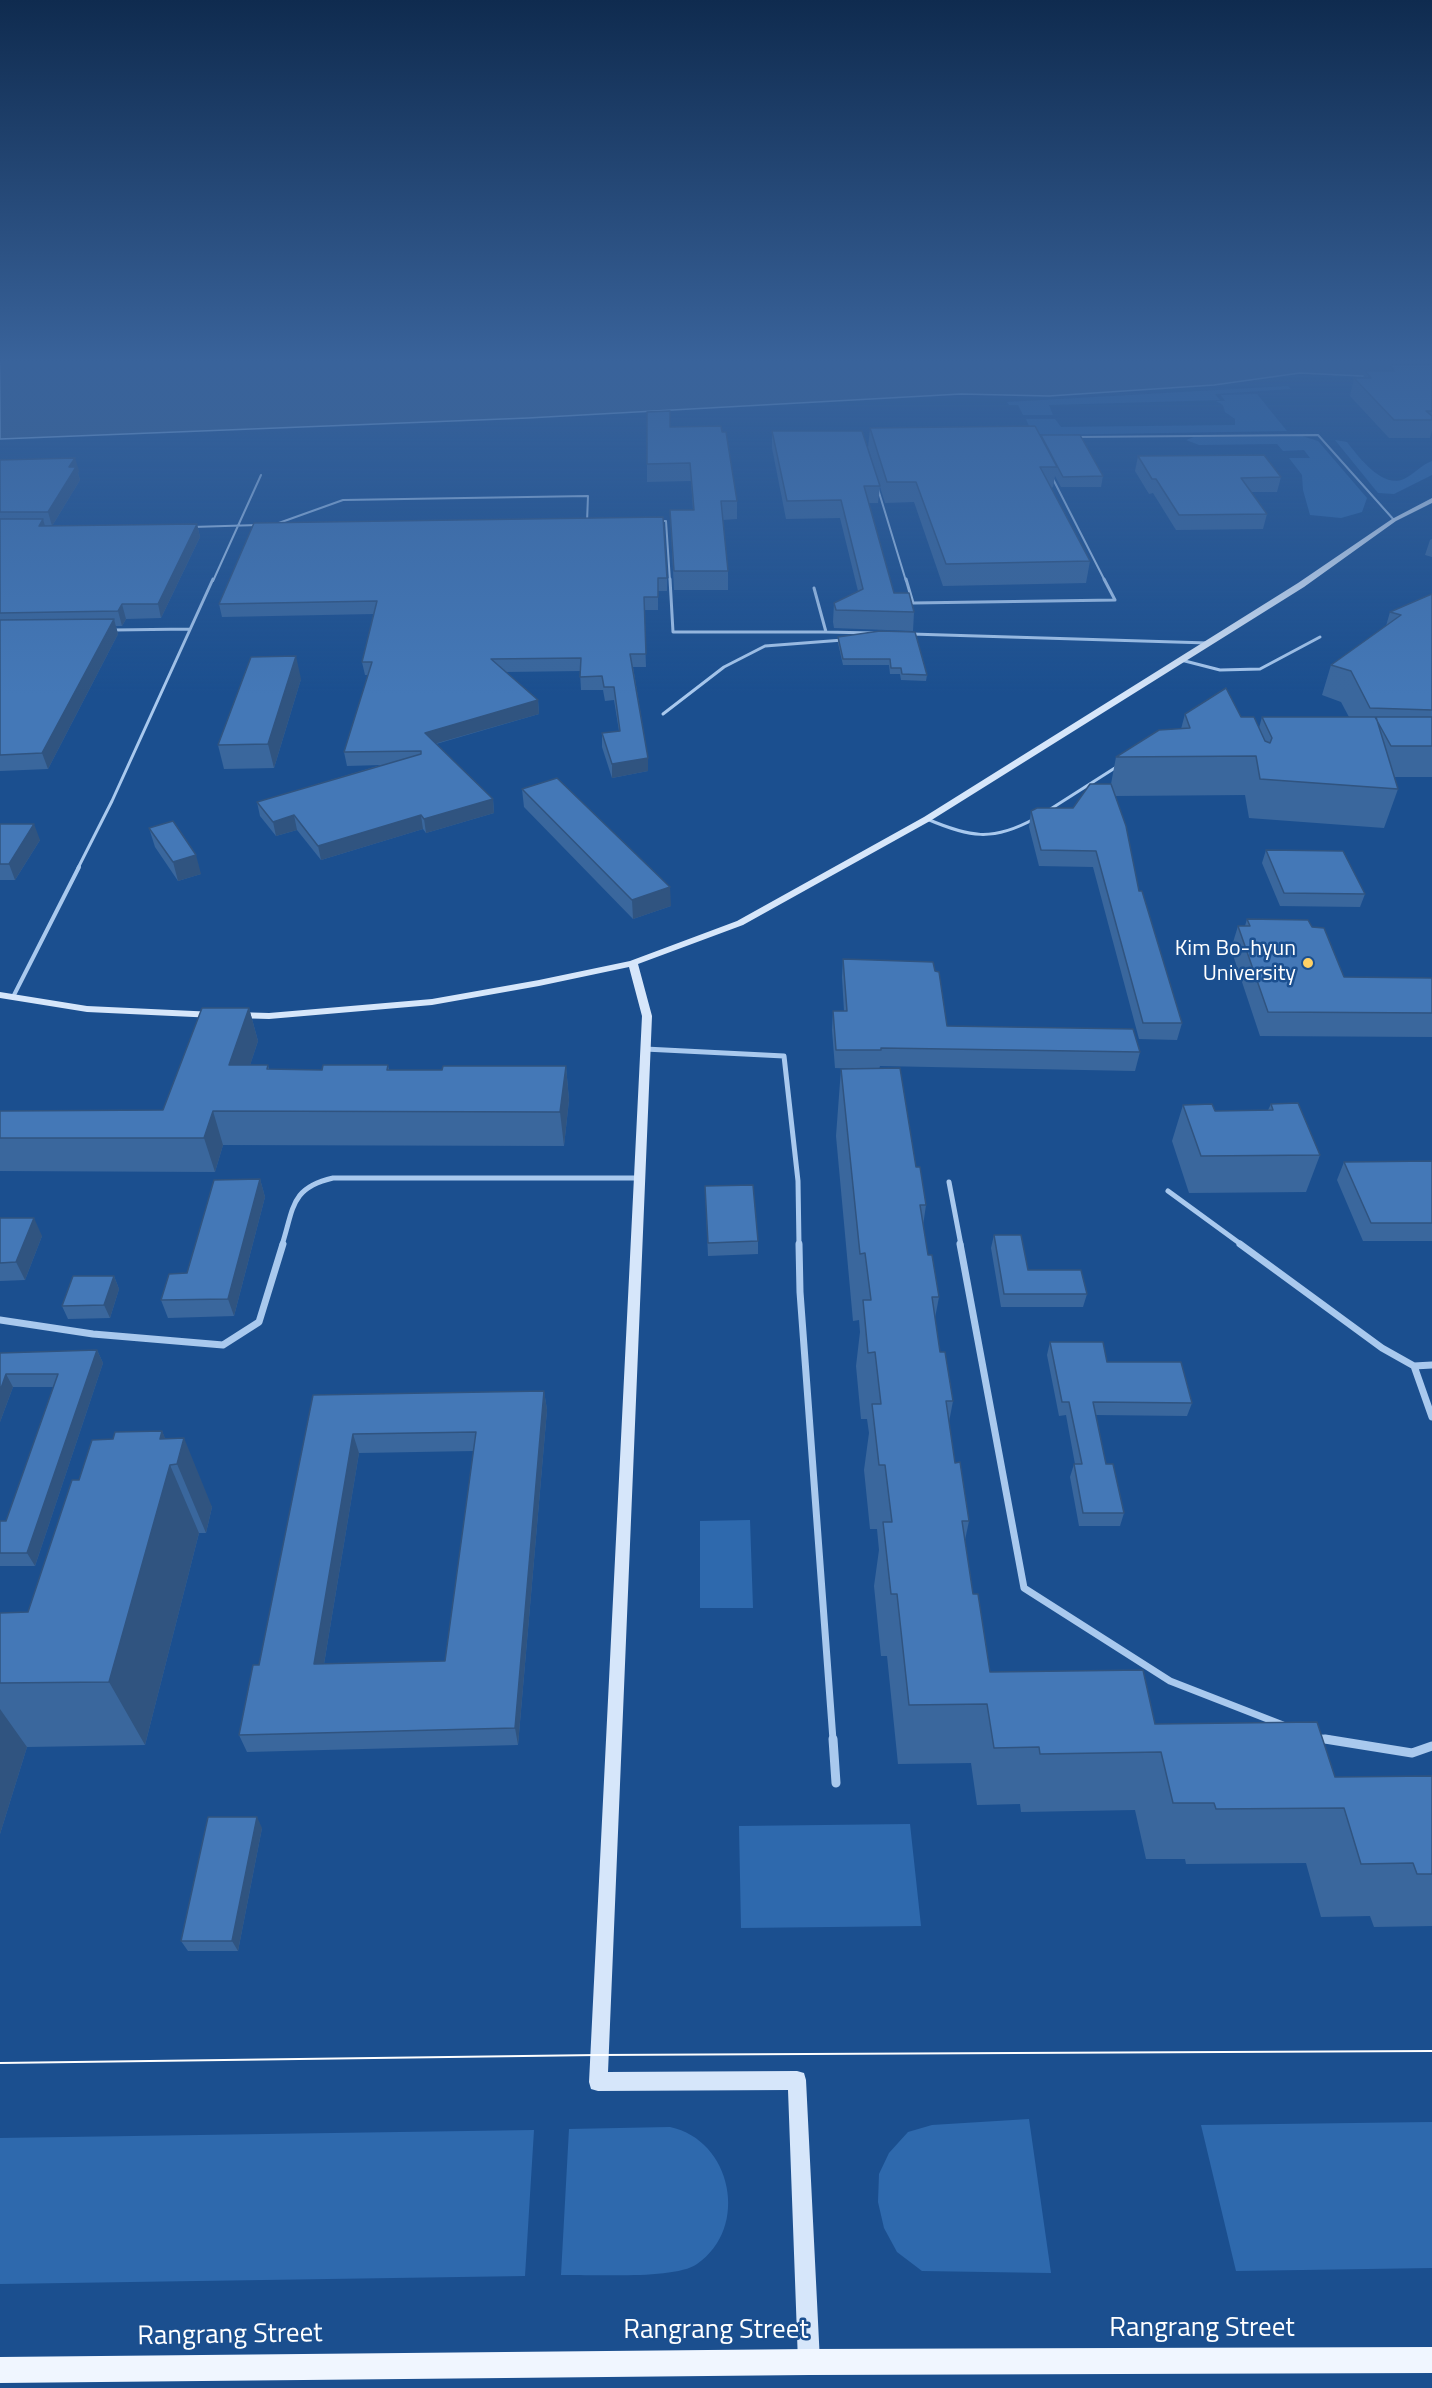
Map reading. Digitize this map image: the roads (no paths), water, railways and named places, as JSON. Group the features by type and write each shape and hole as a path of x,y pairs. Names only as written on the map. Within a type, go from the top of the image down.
{"main road":[{"path":"0,995 87,1009 173,1015 269,1016 432,1002 633,963 740,922 927,819 1301,585 1394,520 1432,500"},
{"path":"633,963 647,1016 598,2082 797,2080 809,2362"},
{"name":"Rangrang Street","path":"0,2370 809,2362 1432,2360"}],"street":[{"path":"645,1049 784,1056 798,1181 800,1292 836,1784"},
{"path":"0,1320 93,1334 223,1345 259,1322 297,1198 311,1183 333,1178 638,1178"},
{"path":"949,1182 1024,1588 1170,1681 1296,1730"},
{"path":"1168,1191 1382,1348 1414,1366 1432,1365"},
{"path":"1414,1366 1432,1418"},
{"path":"1306,1733 1412,1753 1432,1746"}],"lane":[{"path":"876,483 913,603 1115,600 1050,472"},
{"path":"1351,472 1394,520"},
{"path":"13,997 112,801 190,629 240,526 261,475"},
{"path":"288,524 276,524 343,500 588,496 587,522 598,522"},
{"path":"654,521 666,521 673,632 877,634 856,639"},
{"path":"192,527 264,525"},
{"path":"814,588 826,632"},
{"path":"107,630 190,629"},
{"path":"911,634 1208,643"},
{"path":"1181,660 1220,670 1260,669 1320,637"},
{"path":"663,714 724,668 765,645 845,640"},
{"path":"927,819 957,832 982,838 1012,833 1128,760"}],"tram line":[{"path":"0,2063 598,2055 1432,2051"}],"place":[{"name":"Kim Bo-hyun University","path":"1308,963"}]}
